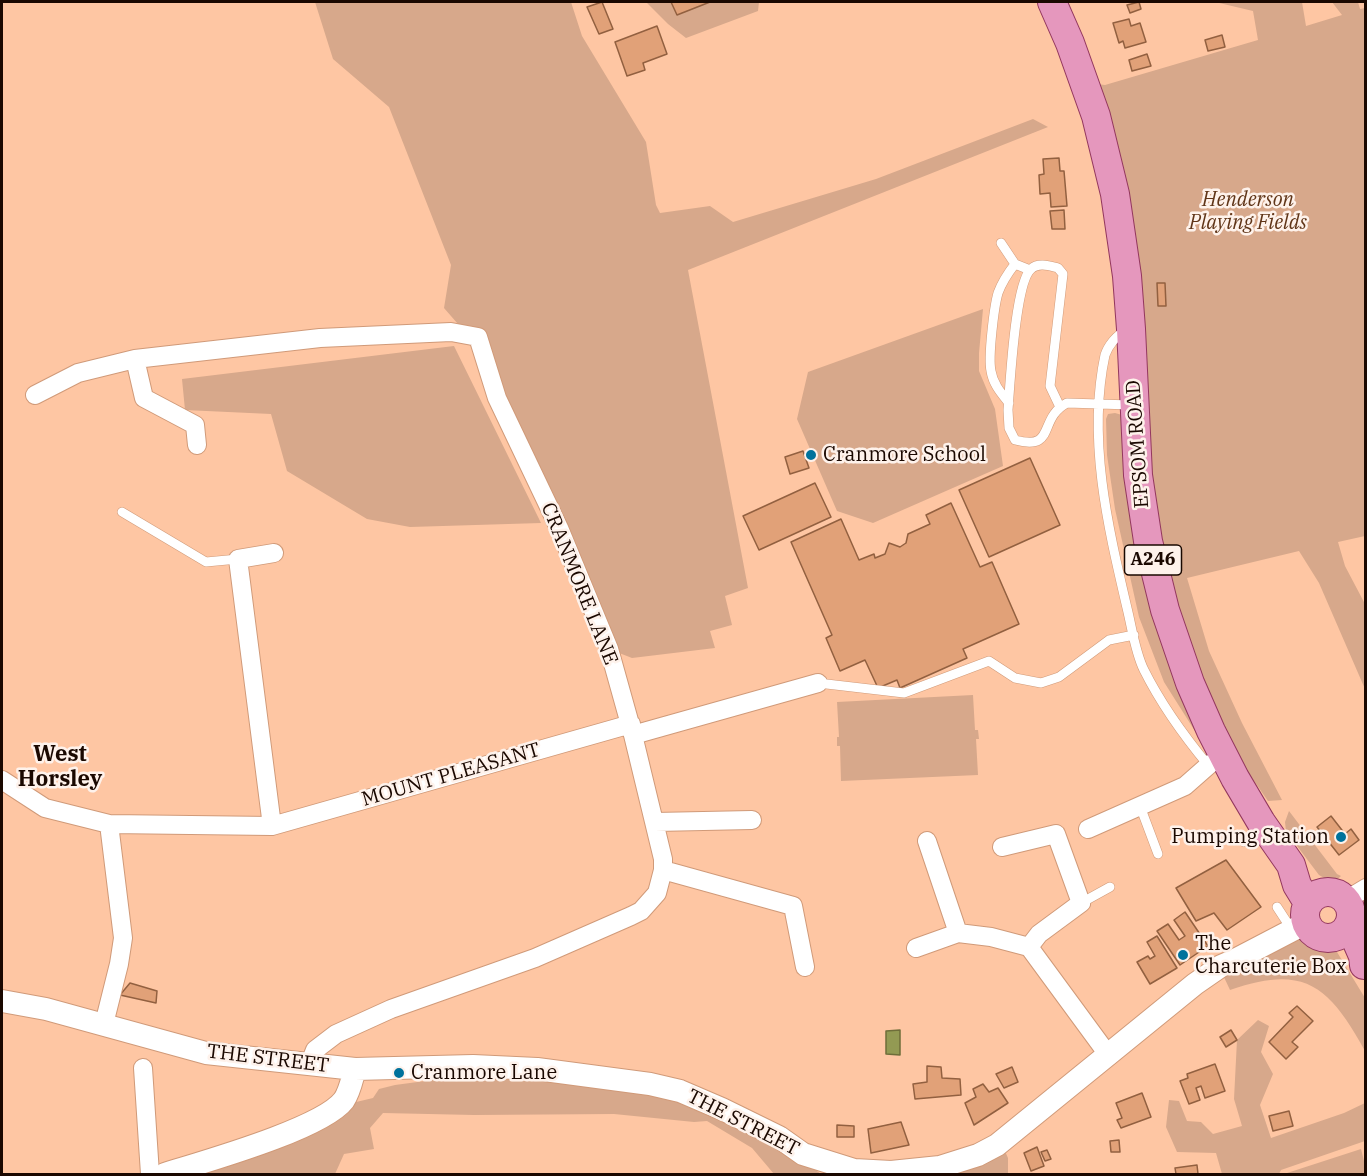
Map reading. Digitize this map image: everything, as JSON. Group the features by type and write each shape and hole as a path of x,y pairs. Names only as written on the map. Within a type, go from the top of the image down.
{"main road":[{"name":"EPSOM ROAD","path":"1052,2 1086,86 1110,168 1120,222 1131,329 1139,486 1158,585 1190,683 1235,778 1256,836 1309,877 1328,912"},
{"name":"A246","path":"1328,912 1363,956 1365,966"}],"street":[{"name":"CRANMORE LANE","path":"35,395 78,373 135,359 320,338 452,332 478,337 497,398 559,528 609,649 632,730 663,859 663,870 657,893 641,911 535,958 419,998 336,1034 315,1050 309,1065"},
{"path":"135,359 144,398 195,425 197,444"},
{"path":"272,826 238,559 274,553"},
{"name":"MOUNT PLEASANT","path":"2,780 45,808 108,824 272,826 818,683"},
{"path":"1088,829 1185,786 1210,764"},
{"path":"2,775 2,780"},
{"path":"654,822 752,820"},
{"path":"104,1024 123,938 108,824"},
{"path":"1002,847 1056,834 1081,903 1039,934 1029,947"},
{"path":"927,841 958,933"},
{"path":"663,870 793,906 805,967"},
{"name":"THE STREET","path":"2,1001 46,1009 206,1053 355,1069 473,1066 537,1069 650,1084 680,1091 723,1109 779,1137 803,1154 842,1171 915,1171 950,1165 978,1155 1014,1133 1170,1004 1221,966 1328,912"},
{"path":"916,948 958,933 990,937 1029,947 1109,1056"},
{"path":"143,1068 150,1174"},
{"path":"165,1174 250,1147 323,1116 337,1107 344,1099 355,1069"}],"lane":[{"path":"1001,243 1014,264 1030,270"},
{"path":"1009,403 995,385 990,370 998,294 1014,264"},
{"path":"1060,407 1050,386 1063,274 1058,268 1037,265 1030,270 1020,296 1009,403 1009,428 1015,440 1035,443 1043,438 1050,419 1060,407 1067,403 1134,405"},
{"path":"1131,329 1122,332 1107,348 1098,405 1101,475 1119,571 1143,669 1187,740 1210,764 1235,778"},
{"path":"122,512 206,562 238,559"},
{"path":"818,683 903,693 989,661 1015,678 1041,683 1059,677 1109,640 1134,635"},
{"path":"1140,806 1158,854"},
{"path":"1081,903 1110,887"},
{"path":"1277,907 1328,912"}],"green space":[{"path":"315,2 571,2 582,36 646,142 656,205 660,213 710,206 733,222 876,179 1033,119 1048,127 688,270 748,588 725,596 732,625 710,631 715,648 632,658 609,649 485,355 444,308 451,265 389,107 333,59"},
{"path":"646,2 671,2 677,15 710,2 759,2 758,11 686,38"},
{"name":"Henderson Playing Fields","path":"1215,2 1302,2 1306,26 1342,15 1332,2 1358,2 1360,9 1365,8 1365,536 1338,542 1345,566 1365,604 1365,689 1319,583 1299,551 1187,578 1209,651 1242,723 1282,800 1268,801 1243,765 1212,704 1170,598 1097,84 1105,85 1258,40 1253,11"},
{"path":"983,309 979,371 995,409 1003,466 873,523 837,511 797,419 808,372"},
{"path":"454,346 541,523 410,527 367,519 287,471 271,414 185,410 182,379"},
{"path":"1108,414 1122,415 1210,755 1164,682 1139,617 1115,509 1107,455 1106,419"},
{"path":"973,695 975,730 978,730 979,739 976,739 978,775 841,781 840,746 837,746 837,737 839,737 837,702"},
{"path":"1289,811 1337,874 1341,876 1333,883 1319,875 1286,831 1285,822"},
{"path":"1298,938 1317,940 1337,952 1365,998 1365,1051 1339,1010 1326,996 1312,986 1278,979 1256,982 1230,990 1223,975"},
{"path":"1258,1020 1269,1026 1261,1052 1273,1074 1260,1105 1271,1138 1344,1113 1365,1103 1365,1141 1281,1170 1279,1174 1222,1174 1216,1153 1177,1152 1166,1127 1169,1100 1179,1101 1187,1121 1201,1122 1213,1134 1242,1126 1234,1099 1237,1040"},
{"path":"470,1075 529,1078 675,1099 713,1113 803,1161 821,1174 774,1174 752,1148 707,1121 694,1122 614,1114 383,1113 370,1128 374,1149 344,1154 335,1174 184,1174 352,1103 373,1098 379,1089"},
{"path":"1004,1149 1008,1158 1008,1174 932,1174"},
{"path":"1361,1149 1365,1174 1284,1174"}],"shaded area":[{"path":"900,1030 900,1055 886,1054 886,1031"}],"building":[{"path":"602,2 613,29 599,34 587,7"},
{"path":"671,2 710,2 677,15"},
{"path":"1139,2 1141,9 1130,13 1127,5"},
{"path":"1129,19 1131,26 1140,23 1146,42 1125,48 1123,41 1119,43 1113,23"},
{"path":"657,26 667,54 643,63 645,70 627,76 615,42"},
{"path":"1222,35 1225,47 1208,51 1205,40"},
{"path":"1147,54 1151,66 1132,71 1129,60"},
{"path":"1059,158 1060,171 1064,171 1067,206 1051,207 1050,193 1040,194 1039,175 1044,174 1043,159"},
{"path":"1064,210 1065,229 1052,229 1050,211"},
{"path":"1157,283 1165,283 1166,306 1158,306"},
{"path":"803,451 809,468 790,474 785,457"},
{"path":"1030,458 1060,525 989,557 959,490"},
{"path":"815,483 831,517 759,550 743,516"},
{"path":"951,503 980,567 992,562 1019,624 963,649 967,658 900,688 897,680 878,688 865,660 840,671 826,638 832,635 791,542 841,519 859,560 874,554 875,558 885,554 889,543 900,547 906,543 908,534 930,524 926,515"},
{"name":"Pumping Station","path":"1331,816 1345,834 1351,829 1359,840 1339,855 1317,827"},
{"path":"1226,860 1261,907 1227,930 1214,913 1196,921 1176,888"},
{"path":"1185,912 1208,946 1180,965 1157,931 1168,924 1179,940 1185,936 1174,920"},
{"path":"1157,936 1177,968 1150,984 1137,962 1148,956 1150,959 1155,956 1147,942"},
{"path":"130,983 157,991 156,1003 120,995"},
{"path":"1297,1006 1313,1021 1292,1042 1298,1047 1286,1059 1269,1042 1293,1017 1289,1013"},
{"path":"1231,1030 1237,1040 1226,1047 1220,1037"},
{"path":"1215,1064 1225,1091 1205,1098 1201,1086 1196,1088 1200,1100 1189,1104 1180,1081 1188,1078 1187,1074"},
{"path":"927,1066 941,1067 942,1078 960,1079 961,1095 915,1099 913,1084 927,1082"},
{"path":"1012,1067 1018,1082 1004,1088 996,1074"},
{"path":"983,1084 989,1092 998,1088 1008,1103 974,1125 965,1103 976,1097 973,1089"},
{"path":"1142,1093 1151,1117 1121,1128 1117,1120 1122,1118 1116,1103"},
{"path":"1289,1111 1293,1126 1273,1131 1269,1116"},
{"path":"901,1122 909,1145 871,1153 868,1129"},
{"path":"837,1125 854,1126 854,1137 837,1137"},
{"path":"1119,1140 1120,1152 1111,1152 1110,1141"},
{"path":"1037,1147 1044,1166 1031,1171 1024,1153"},
{"path":"1047,1150 1051,1159 1045,1161 1041,1152"},
{"path":"1197,1165 1198,1174 1176,1174 1175,1168"}],"place":[{"name":"Cranmore School","path":"811,455"},
{"name":"Pumping Station","path":"1341,837"},
{"name":"The Charcuterie Box","path":"1183,955"},
{"name":"Cranmore Lane","path":"399,1073"}],"district":[{"name":"West Horsley","path":"60,768"}]}
